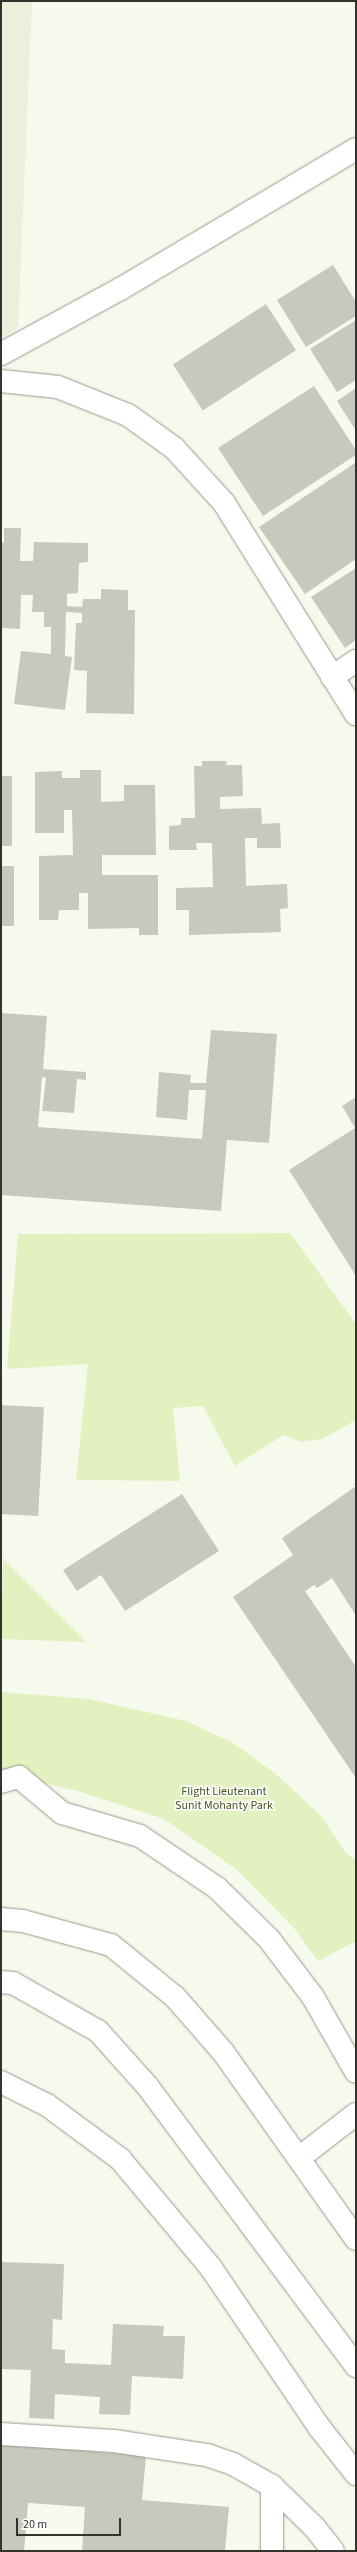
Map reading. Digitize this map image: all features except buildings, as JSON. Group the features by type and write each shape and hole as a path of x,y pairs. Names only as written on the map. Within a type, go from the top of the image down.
{"street":[{"path":"1,354 122,288 356,150"},
{"path":"1,381 58,387 128,415 174,448 224,503 356,714"},
{"path":"332,677 356,661"},
{"path":"1,1782 19,1777 62,1813 140,1836 217,1888 269,1939 313,1997 356,2072"},
{"path":"1,1919 23,1921 111,1945 174,1997 223,2052 356,2239"},
{"path":"1,1982 13,1983 98,2031 148,2087 356,2366"},
{"path":"1,2082 46,2105 120,2159 211,2268 319,2427 356,2474"},
{"path":"299,2158 356,2114"},
{"path":"1,2434 114,2441 207,2455 233,2464 272,2486 315,2528 333,2551"},
{"path":"272,2486 272,2551"}],"shaded area":[{"path":"1,1 32,1 18,328 1,338"}],"green space":[{"path":"290,1233 356,1324 356,1420 322,1439 301,1442 283,1435 235,1466 203,1406 173,1408 180,1481 76,1480 88,1364 7,1369 18,1234"},
{"path":"3,1559 86,1642 1,1639"},
{"name":"Flight Lieutenant Sunit Mohanty Park","path":"1,1692 89,1699 186,1721 233,1743 276,1774 321,1816 346,1853 356,1860 356,1941 318,1961 294,1928 236,1869 164,1819 78,1791 1,1774"}]}
